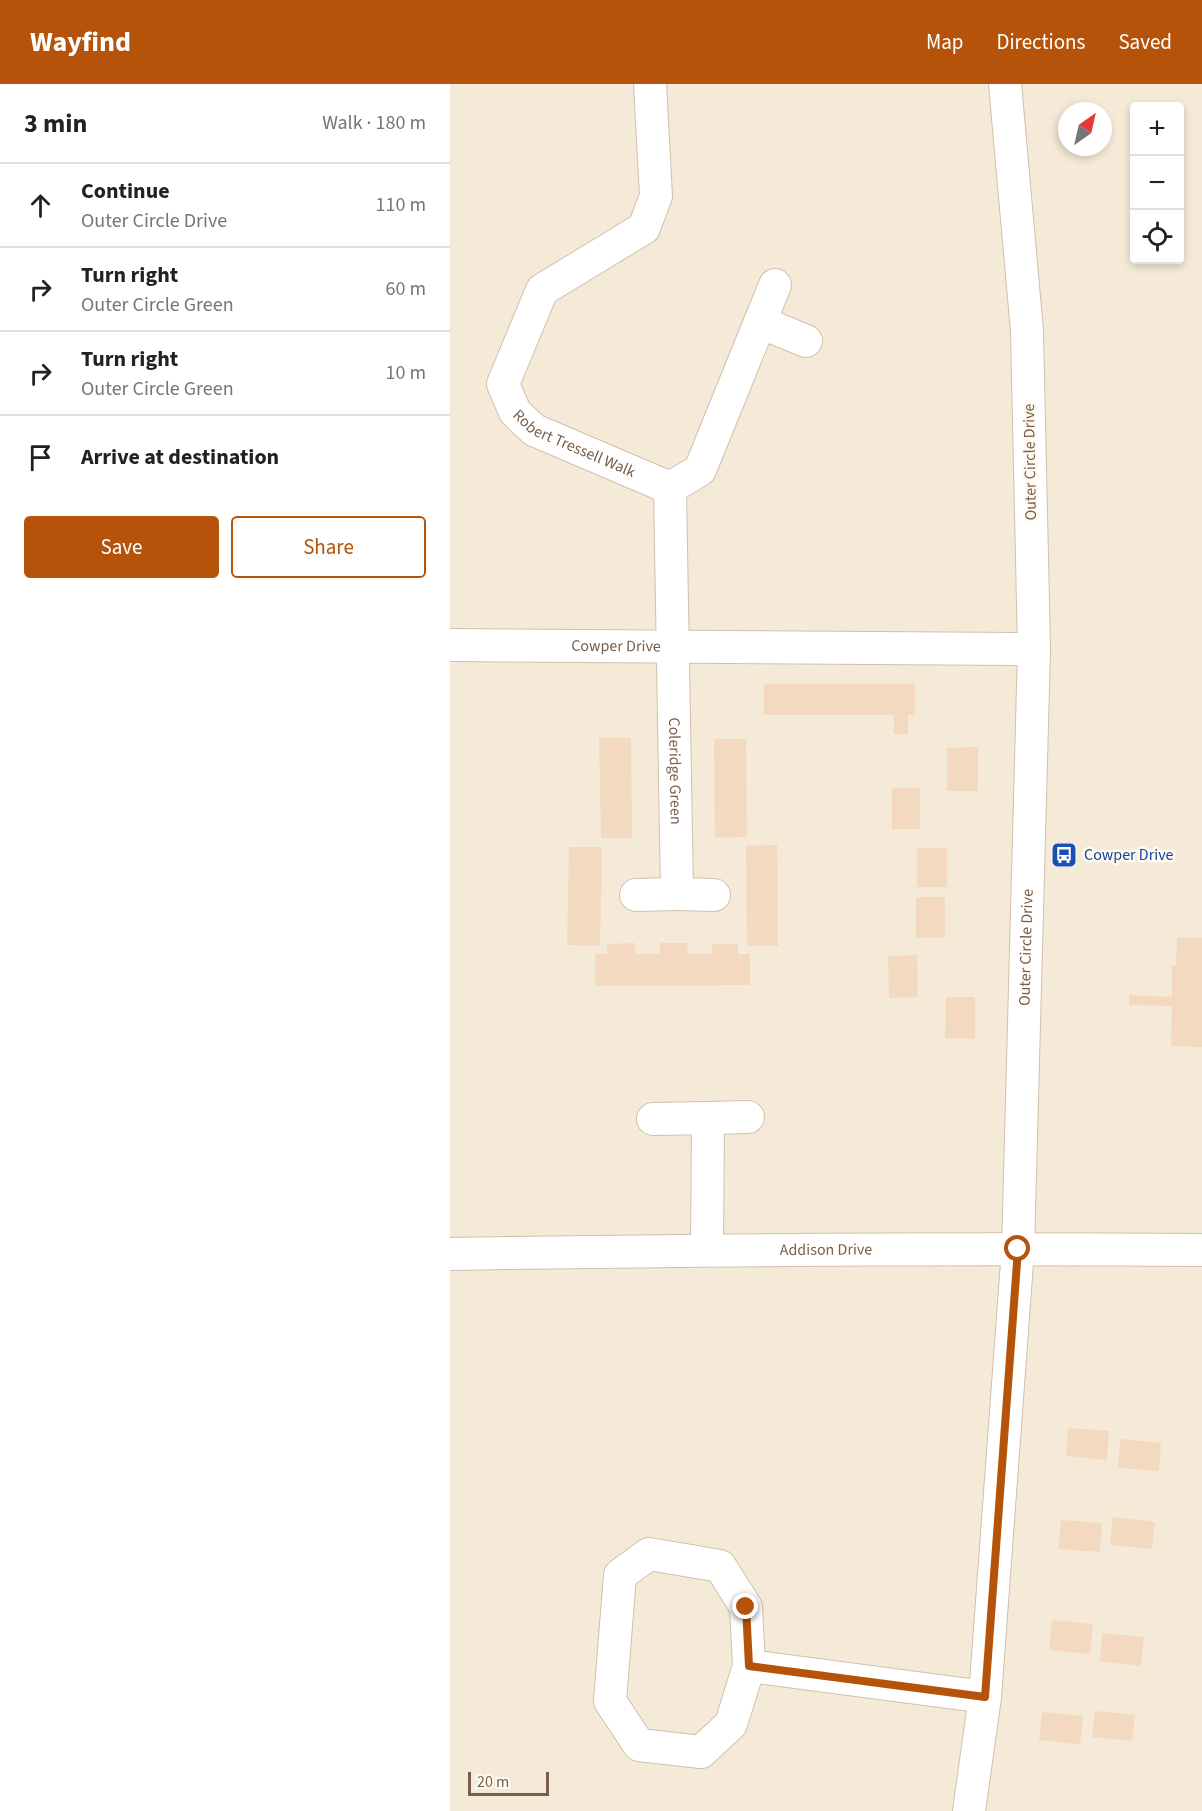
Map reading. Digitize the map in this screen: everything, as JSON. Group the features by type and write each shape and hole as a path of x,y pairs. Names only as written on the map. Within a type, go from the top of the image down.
{"street":[{"name":"Robert Tressell Walk","path":"650,84 656,196 644,228 542,290 503,384 515,412 534,430 670,488"},
{"name":"Outer Circle Drive","path":"969,1811 985,1697 1018,1249 1034,649 1027,330 1005,84"},
{"path":"673,648 670,488 700,470 775,285"},
{"path":"760,322 806,341"},
{"name":"Cowper Drive","path":"450,645 1034,649"},
{"name":"Coleridge Green","path":"673,648 677,894"},
{"path":"636,896 714,895"},
{"path":"653,1119 748,1117"},
{"path":"707,1250 708,1118"},
{"name":"Addison Drive","path":"450,1254 707,1250 1202,1250"},
{"path":"649,1554 720,1566 746,1607 749,1666 731,1724 701,1752 639,1745 610,1701 620,1575 649,1554"},
{"path":"749,1666 985,1697"}],"shaded area":[{"path":"450,84 1202,84 1202,1811 450,1811"}],"building":[{"path":"764,684 915,684 915,715 908,715 908,734 894,734 894,715 764,715"},
{"path":"599,738 631,738 632,838 601,838"},
{"path":"714,739 746,739 747,837 715,838"},
{"path":"978,747 978,791 947,791 947,748"},
{"path":"892,788 920,788 920,829 892,829"},
{"path":"777,845 778,946 747,946 746,846"},
{"path":"569,847 602,847 600,946 567,945"},
{"path":"917,848 947,848 947,887 917,887"},
{"path":"916,897 945,897 945,938 916,938"},
{"path":"1177,938 1202,938 1202,1047 1171,1046 1172,1006 1129,1005 1129,995 1172,997 1172,965 1176,965"},
{"path":"635,943 635,954 660,954 660,943 688,943 687,954 712,954 712,944 738,944 738,954 750,954 750,985 595,986 595,954 607,954 607,944"},
{"path":"917,955 918,997 889,998 888,956"},
{"path":"946,997 975,997 975,1039 945,1038"},
{"path":"1068,1428 1109,1431 1107,1460 1066,1456"},
{"path":"1120,1439 1161,1443 1159,1471 1118,1468"},
{"path":"1113,1517 1155,1522 1152,1549 1110,1545"},
{"path":"1061,1520 1102,1523 1100,1552 1058,1549"},
{"path":"1052,1620 1093,1624 1090,1654 1049,1650"},
{"path":"1102,1633 1144,1637 1141,1666 1100,1661"},
{"path":"1095,1711 1135,1715 1132,1741 1092,1737"},
{"path":"1042,1712 1083,1716 1080,1744 1039,1740"}],"place":[{"name":"Cowper Drive","path":"1064,855"}],"route":[{"path":"746,1607 749,1666 985,1697 1018,1249"}]}
